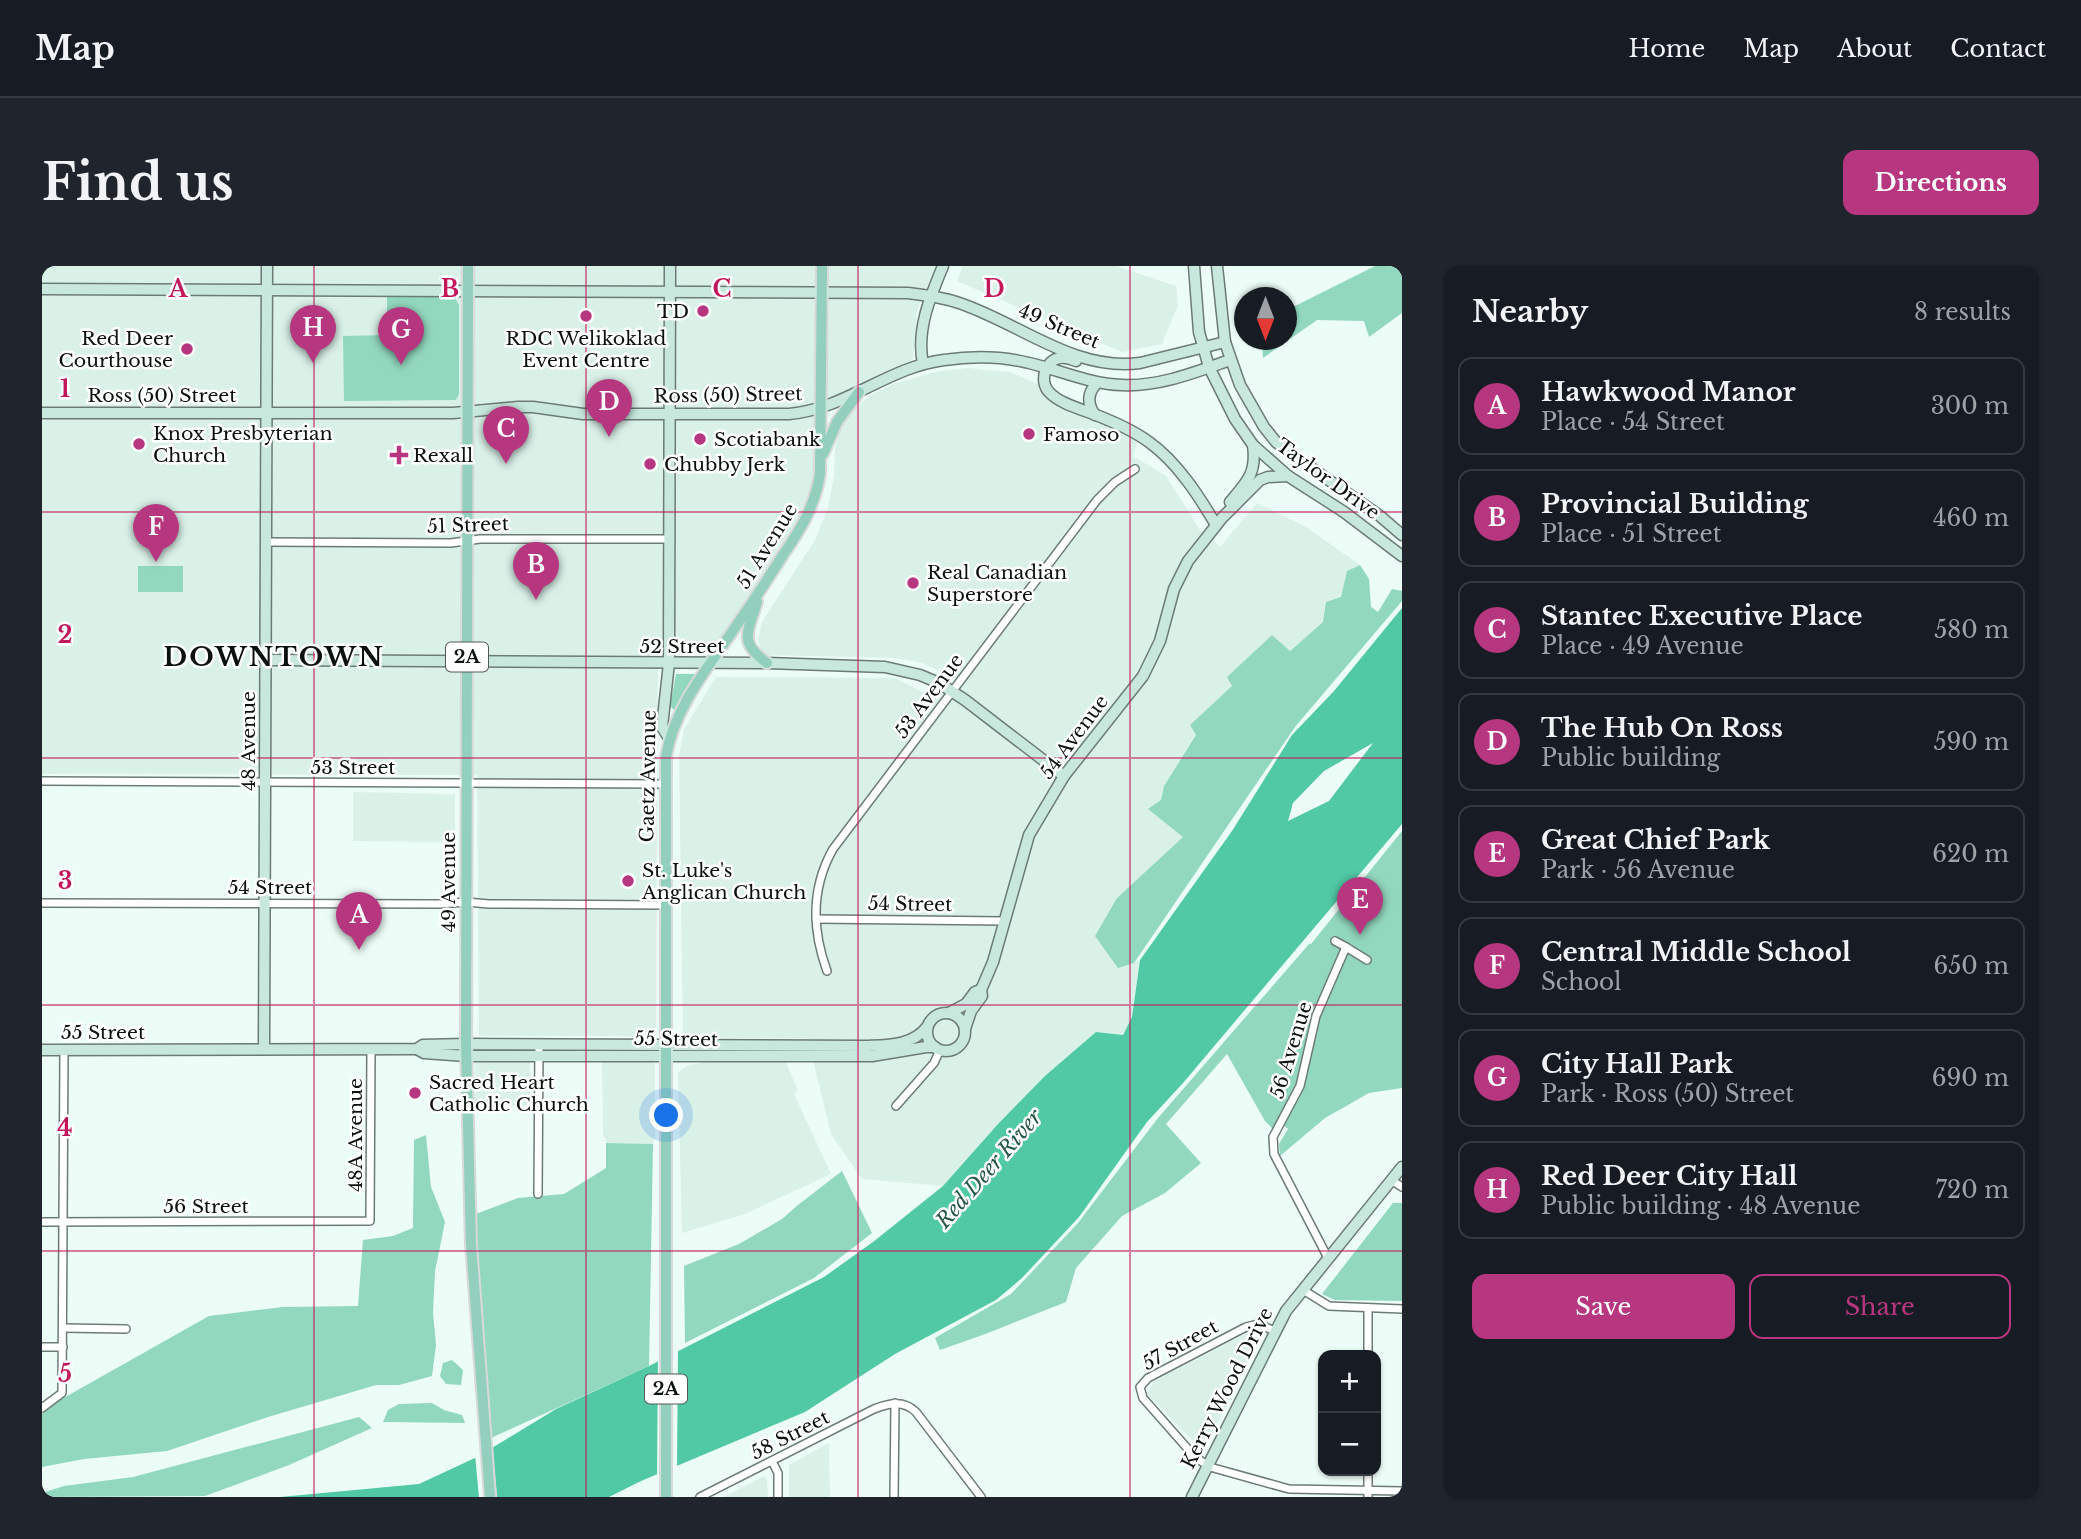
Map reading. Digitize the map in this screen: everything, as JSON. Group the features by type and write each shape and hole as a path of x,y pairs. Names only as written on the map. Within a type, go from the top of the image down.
{"main road":[{"name":"49 Avenue","path":"468,266 466,1050 471,1232 491,1497"},
{"name":"51 Avenue","path":"669,738 677,718 710,663 808,516 819,483 822,266"},
{"path":"821,460 837,422 859,392"},
{"path":"760,591 747,640 752,652 767,663"},
{"name":"Gaetz Avenue","path":"666,1495 664,784 669,738"}],"street":[{"name":"48 Avenue","path":"264,1049 267,266"},
{"name":"Gaetz Avenue","path":"669,738 662,727 670,663 670,266"},
{"path":"922,364 922,327 930,296 943,266"},
{"name":"Taylor Drive","path":"1194,266 1196,315 1202,347 1223,398 1253,445 1289,476 1344,512 1402,556"},
{"name":"Taylor Drive","path":"1217,266 1225,342 1230,360 1247,400 1264,427 1276,442 1402,534"},
{"name":"49 Street","path":"42,289 908,293 965,305 1074,355 1104,364 1140,363 1225,342"},
{"path":"1104,364 1087,364 1062,358 1054,360 1046,368 1044,383 1051,394 1138,435 1160,451 1219,522"},
{"name":"Ross (50) Street","path":"42,413 467,412 526,407 583,414 789,414 821,409 895,374 922,364 954,359 1015,360 1097,383 1138,385 1181,377 1230,360"},
{"path":"1095,415 1090,408 1089,398 1097,383"},
{"path":"1219,522 1225,509 1251,474 1254,465 1253,445"},
{"name":"53 Avenue","path":"827,971 820,950 815,898 820,876 833,849 1101,495 1135,469"},
{"path":"1219,522 1260,480 1289,476"},
{"name":"54 Avenue","path":"965,1029 971,1011 982,996 981,990 993,962 1029,835 1064,776 1143,676 1160,641 1177,581 1188,561 1219,522"},
{"name":"51 Street","path":"266,542 451,543 480,538 670,539"},
{"name":"52 Street","path":"265,660 767,663 885,667 920,675 952,691 1064,776"},
{"name":"53 Street","path":"42,781 664,784"},
{"name":"54 Street","path":"42,902 665,905"},
{"name":"54 Street","path":"816,919 1004,921"},
{"path":"1335,941 1367,960"},
{"name":"56 Avenue","path":"1328,1258 1274,1154 1272,1143 1300,1086 1316,1016 1346,947"},
{"path":"949,1013 960,1018 965,1029 964,1037 952,1050 938,1049 928,1038 927,1027 933,1017 949,1013 966,1004 975,992 981,990"},
{"name":"55 Street","path":"42,1049 417,1049 423,1045 539,1056 666,1050 882,1046 915,1039 927,1027"},
{"path":"538,1194 539,1044"},
{"name":"55 Street","path":"466,1050 539,1044 872,1056 926,1047 938,1049"},
{"path":"42,1408 62,1393 64,1049"},
{"name":"48A Avenue","path":"370,1221 371,1049"},
{"path":"896,1106 934,1063 938,1049"},
{"name":"Kerry Wood Drive","path":"1192,1497 1286,1311 1402,1167"},
{"path":"1391,1180 1402,1187"},
{"name":"56 Street","path":"42,1222 370,1221"},
{"path":"1303,1290 1325,1305 1402,1309"},
{"path":"1368,1308 1368,1350"},
{"name":"57 Street","path":"1207,1466 1195,1457 1145,1401 1140,1387 1152,1376 1251,1325 1261,1324 1275,1331"},
{"path":"63,1328 127,1329"},
{"path":"42,1347 63,1347"},
{"path":"894,1497 895,1403 910,1406 916,1412 981,1497"},
{"name":"58 Street","path":"700,1497 874,1409 895,1403"},
{"path":"772,1461 778,1473 778,1497"},
{"path":"1207,1466 1289,1489 1368,1494 1402,1491"},
{"path":"1368,1476 1368,1494"}],"shaded area":[{"path":"42,266 936,266 917,310 913,360 837,396 814,399 815,473 812,495 796,529 713,652 658,652 656,1036 479,1036 477,775 42,774"},
{"path":"963,266 1116,266 1176,286 1178,305 1162,344 1122,352 957,281"},
{"path":"1375,266 1402,266 1402,313 1369,337 1364,321 1317,320 1297,334 1297,305"},
{"path":"454,296 459,305 459,394 456,400 344,401 343,336 387,335 387,297"},
{"path":"1263,350 1274,350 1263,358"},
{"path":"969,368 1010,372 1141,431 1133,456 1166,476 1200,530 1220,547 1257,503 1306,527 1360,565 1347,571 1341,597 1324,622 1289,651 1272,635 1227,677 1232,686 1190,725 1196,735 1164,786 1161,800 1183,837 1117,898 1118,968 1140,960 1132,1018 1122,1035 1096,1032 998,1124 943,1186 862,1179 831,1134 811,1039 683,1037 679,755 684,729 716,677 895,678 937,699 957,679 922,663 896,658 763,655 758,640 762,622 815,540 828,508 834,476 835,448 840,429 849,414 869,396 893,384 939,371"},
{"path":"1360,565 1369,579 1371,607 1378,612 1392,589 1402,591 1402,601 1295,727 1134,963 1118,968 1095,936 1117,898 1183,837 1148,809 1161,800 1164,786 1196,735 1190,725 1232,686 1227,677 1272,635 1290,651 1323,622 1326,602 1341,597 1347,571"},
{"path":"138,566 183,566 183,592 138,592"},
{"path":"676,674 696,674 674,710 670,706"},
{"path":"353,792 455,794 455,842 353,841"},
{"path":"1402,831 1402,1088 1369,1093 1325,1118 1280,1156 1279,1144 1288,1129 1277,1120 1273,1129 1265,1121 1227,1054 1166,1124 1201,1163 1165,1193 1122,1216 1076,1268 1066,1302 940,1350 935,1338 1011,1294 1078,1223 1158,1118 1311,944"},
{"path":"784,1058 798,1090 794,1094 831,1174 745,1214 682,1233 678,1072 687,1066 700,1063"},
{"path":"530,1059 531,1106 474,1104 475,1063"},
{"path":"602,1061 655,1062 653,1144 607,1143 603,1135"},
{"path":"426,1135 431,1187 445,1222 435,1271 433,1312 436,1345 432,1376 399,1385 376,1385 167,1451 84,1459 42,1467 42,1414 60,1400 209,1316 283,1307 358,1306 363,1240 393,1236 413,1228 414,1140"},
{"path":"606,1143 653,1144 649,1366 491,1438 476,1280 476,1214 518,1198 564,1194 606,1168"},
{"path":"842,1171 872,1233 814,1278 685,1343 684,1266 739,1244 782,1219"},
{"path":"1393,1203 1402,1203 1402,1301 1335,1300 1322,1294"},
{"path":"1245,1334 1258,1339 1208,1443 1200,1448 1147,1394 1153,1382"},
{"path":"452,1360 463,1370 461,1385 446,1384 440,1376 443,1363"},
{"path":"432,1403 462,1415 465,1423 383,1422 388,1410 399,1404"},
{"path":"359,1417 372,1428 289,1465 205,1496 42,1497 42,1493 64,1486 133,1477"},
{"path":"829,1443 830,1497 789,1497 789,1465"},
{"path":"764,1476 767,1479 768,1497 724,1497"}],"water":[{"name":"Red Deer River","path":"1402,608 1402,824 1147,1122 1079,1217 1022,1278 996,1300 895,1354 805,1412 609,1497 280,1497 419,1484 477,1457 556,1409 649,1366 824,1277 873,1242 943,1186 1045,1076 1096,1032 1123,1035 1132,1017 1140,960 1232,831 1292,735 1334,691","holes":["1373,743 1329,801 1288,821 1293,803 1324,771"]}],"pier":[{"path":"678,1347 677,1470 657,1478 658,1357"},
{"path":"492,1444 497,1497 479,1497 475,1455"}],"place":[{"name":"TD","path":"703,311"},
{"name":"RDC Welikoklad Event Centre","path":"586,316"},
{"name":"Red Deer Courthouse","path":"187,349"},
{"name":"Red Deer City Hall","path":"313,363"},
{"name":"City Hall Park","path":"401,365"},
{"name":"Famoso","path":"1029,434"},
{"name":"The Hub On Ross","path":"609,437"},
{"name":"Scotiabank","path":"700,439"},
{"name":"Knox Presbyterian Church","path":"139,444"},
{"name":"Rexall","path":"399,455"},
{"name":"Stantec Executive Place","path":"506,464"},
{"name":"Chubby Jerk","path":"650,464"},
{"name":"Central Middle School","path":"156,562"},
{"name":"Real Canadian Superstore","path":"913,583"},
{"name":"Provincial Building","path":"536,600"},
{"name":"St. Luke's Anglican Church","path":"628,881"},
{"name":"Great Chief Park","path":"1360,935"},
{"name":"Hawkwood Manor","path":"359,950"},
{"name":"Sacred Heart Catholic Church","path":"415,1093"}],"district":[{"name":"DOWNTOWN","path":"274,657"}]}
